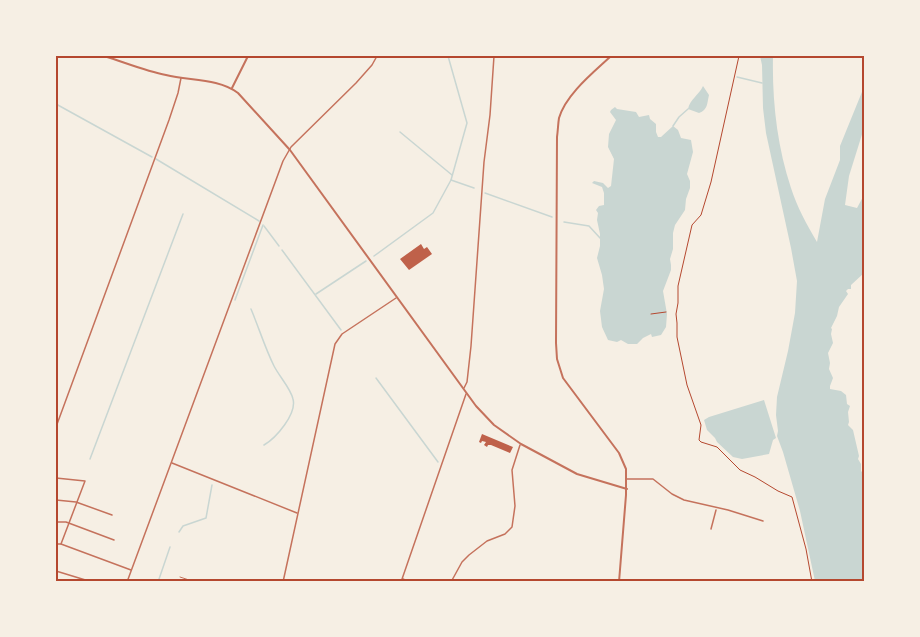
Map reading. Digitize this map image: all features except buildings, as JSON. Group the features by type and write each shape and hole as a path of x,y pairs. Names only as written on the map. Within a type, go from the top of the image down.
{"street":[{"path":"104,56 159,74 222,85 238,93 290,150 476,406 494,425 521,444 577,474 627,489"},
{"path":"232,89 248,56"},
{"path":"127,582 282,165 290,150 356,83 377,56"},
{"path":"464,388 467,382 471,346 494,56"},
{"path":"611,56 571,96 560,117 557,143 556,353 558,368 563,378 621,457 626,469 627,489 619,582"},
{"path":"56,426 178,93 181,78"},
{"path":"283,582 335,344 342,334 398,297"},
{"path":"409,582 402,580 467,393"},
{"path":"450,582 469,555 487,542 505,534 512,527 515,500 512,470 521,444"},
{"path":"171,463 297,513"},
{"path":"56,478 84,481 61,544"},
{"path":"627,479 653,479 684,500 763,521"},
{"path":"56,500 76,502 112,515"},
{"path":"711,529 717,508"},
{"path":"56,522 69,523 114,540"},
{"path":"56,544 131,570"},
{"path":"56,571 92,582"}],"lane":[{"path":"180,577 195,582"}],"path":[{"path":"739,56 711,182 701,214 692,225 678,286 676,317 680,359 701,425 699,440 717,447 740,470 792,497 812,582"},
{"path":"651,314 666,312"}],"shaded area":[{"path":"760,56 773,56 773,89 782,156 796,202 817,242 825,199 840,160 840,146 864,87 864,128 849,176 845,205 857,208 864,195 864,273 851,285 851,289 846,291 848,294 839,307 831,328 833,343 828,353 829,369 833,378 830,389 841,391 846,395 847,404 850,406 848,425 853,430 861,471 864,474 864,581 815,581 800,511 777,436 777,397 795,313 797,281 766,133"},
{"path":"703,86 709,95 706,108 699,113 688,109 691,102"},
{"path":"615,107 636,112 639,117 649,115 656,124 658,137 673,126 678,130 681,138 691,140 693,152 687,174 690,188 685,210 675,225 670,259 671,270 663,291 667,314 666,327 661,335 652,337 651,334 637,344 608,340 602,327 600,311 604,289 597,258 600,234 596,210 599,206 604,205 604,193 602,187 592,183 594,181 603,183 608,188 611,186 614,159 608,147 609,134 616,120 610,112"},
{"path":"764,400 776,438 773,440 769,454 742,459 733,457 707,430 704,420"}],"waterway":[{"path":"448,56 467,123 451,180 474,188"},
{"path":"737,77 762,83"},
{"path":"56,104 152,157"},
{"path":"673,126 688,109"},
{"path":"400,132 452,175"},
{"path":"156,159 259,221"},
{"path":"374,256 433,213 451,180"},
{"path":"485,193 552,217"},
{"path":"90,459 183,214"},
{"path":"564,222 589,226 600,238"},
{"path":"235,300 263,225"},
{"path":"264,226 279,246"},
{"path":"282,250 341,330"},
{"path":"316,294 366,261"},
{"path":"251,309 276,370 293,399 289,418 280,431 264,445"},
{"path":"376,378 438,462"},
{"path":"179,532 183,526 206,518 212,485"},
{"path":"158,582 170,547"}]}
